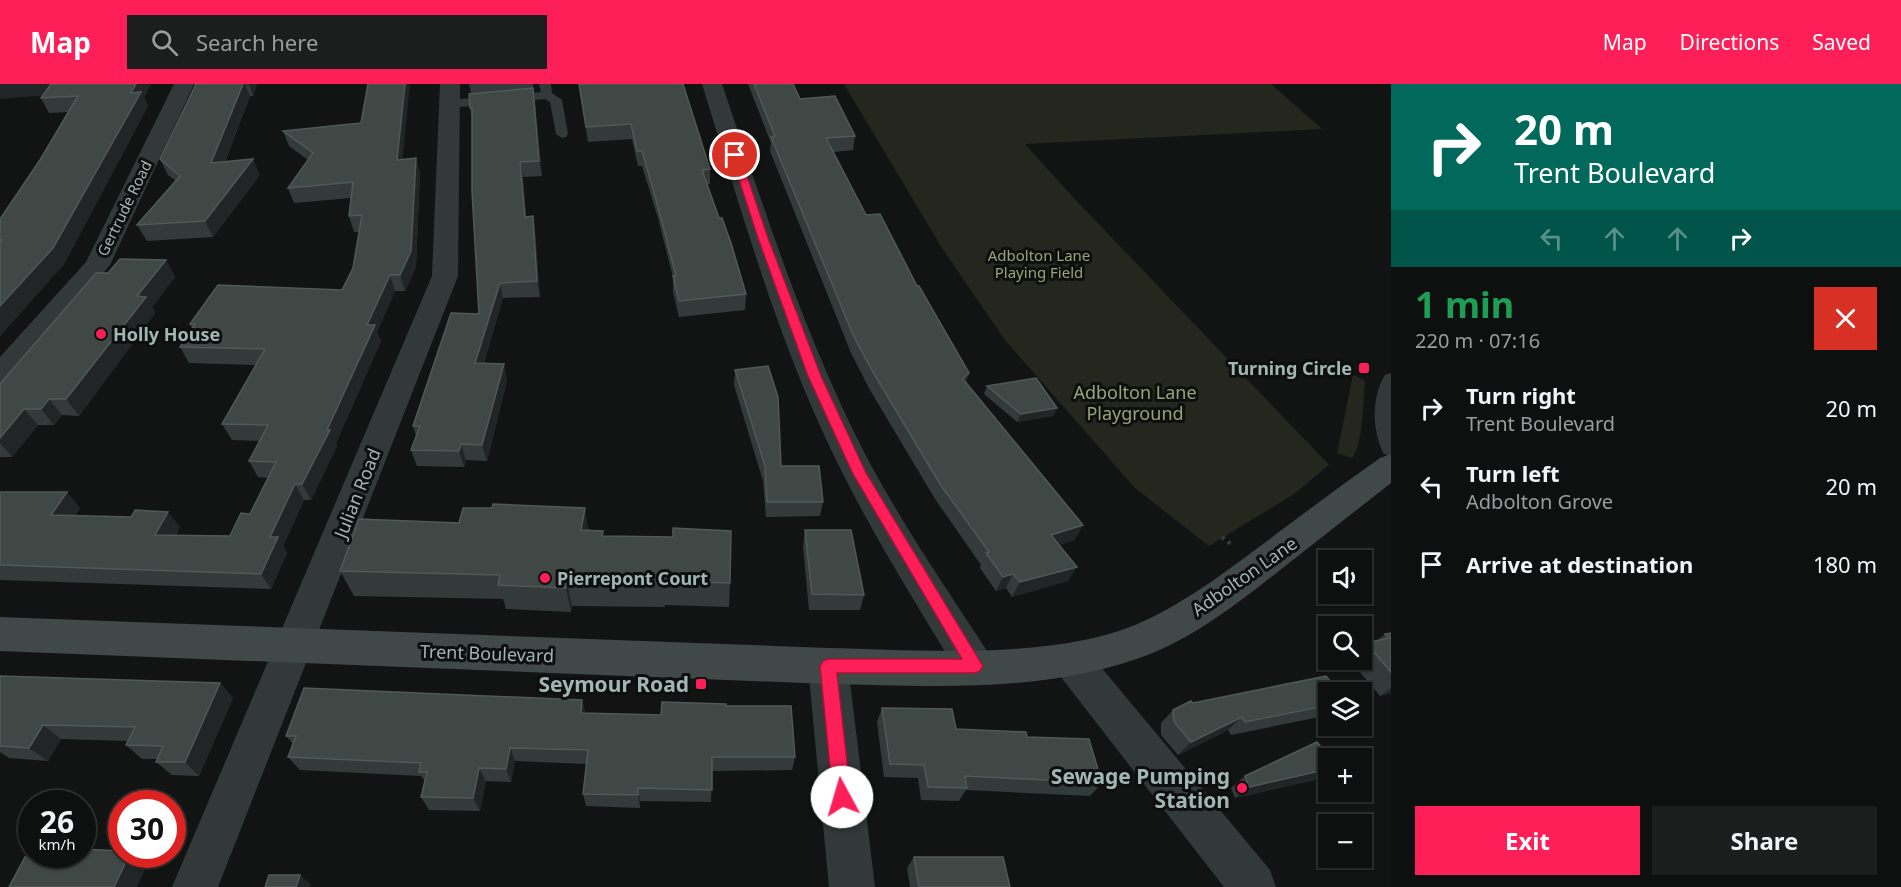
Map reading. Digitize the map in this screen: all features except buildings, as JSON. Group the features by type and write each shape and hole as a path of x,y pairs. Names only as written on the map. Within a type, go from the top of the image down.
{"street":[{"name":"Gertrude Road","path":"0,375 97,265 184,84"},
{"path":"712,84 763,238 814,376 860,474 975,666"},
{"name":"Julian Road","path":"195,887 284,666 296,645 445,276 450,94"},
{"name":"Adbolton Lane","path":"975,666 1025,665 1071,660 1144,639 1215,600 1391,466"},
{"name":"Trent Boulevard","path":"0,634 828,666 975,666"},
{"path":"1071,660 1254,887"},
{"path":"828,666 852,887"}],"lane":[{"path":"450,94 546,90 556,100 562,134"},
{"path":"1391,379 1386,403 1385,437 1391,448"}],"path":[{"path":"1222,537 1233,546"}],"green space":[{"name":"Adbolton Lane Playing Field","path":"844,84 1271,84 1322,129 1025,144 1329,465 1294,494 1209,546 1135,488 1005,340 942,248"},
{"path":"1353,375 1364,380 1365,383 1360,433 1356,452 1352,458 1337,453"}],"place":[{"name":"Holly House","path":"101,334"},
{"name":"Turning Circle","path":"1364,368"},
{"name":"Pierrepont Court","path":"545,578"},
{"name":"Seymour Road","path":"701,684"},
{"name":"Sewage Pumping Station","path":"1242,788"}],"route":[{"path":"735,155 814,376 860,474 975,666 931,668 828,666 842,797"}],"park label":[{"name":"Adbolton Lane Playground","path":"1135,402"}]}
